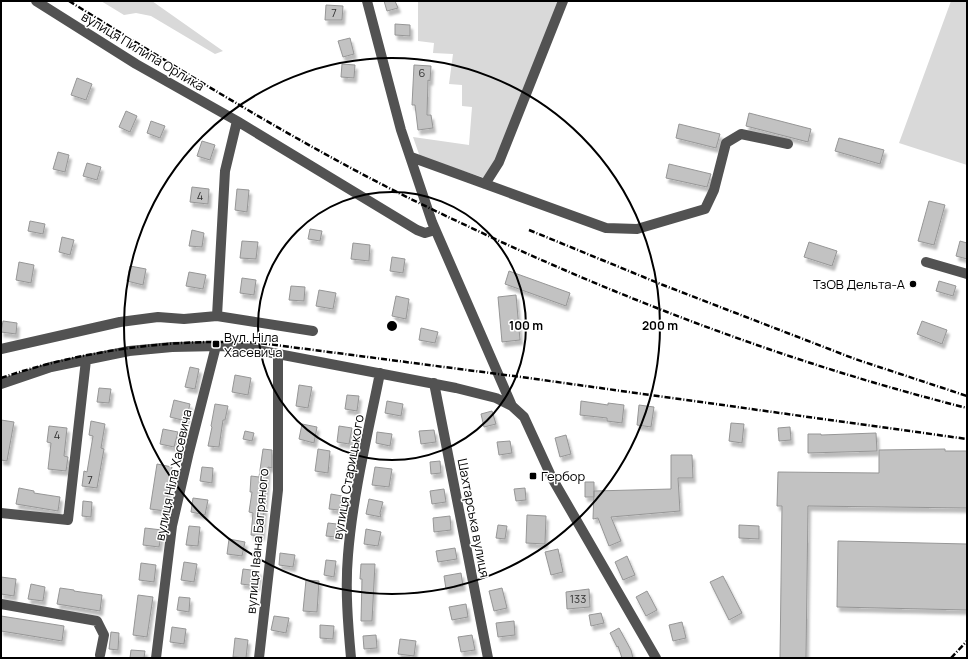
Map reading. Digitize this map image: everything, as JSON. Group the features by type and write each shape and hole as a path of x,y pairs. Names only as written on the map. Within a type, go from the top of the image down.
{"street":[{"name":"вулиця Пилипа Орлика","path":"36,1 136,64 237,121 417,230 425,233 434,226"},
{"path":"367,1 401,130 434,226 512,406"},
{"path":"485,184 499,162 563,1"},
{"path":"217,316 225,171 237,121"},
{"path":"411,156 606,228 637,229 705,209 714,190 726,143 741,134 788,144"},
{"path":"926,262 967,274"},
{"path":"1,350 120,322 158,317 184,319 217,316 313,331"},
{"path":"1,384 51,367 136,351 172,347 216,346 247,348 434,383 496,398 512,406 524,417 552,478 656,658"},
{"name":"вулиця Ніла Хасевича","path":"156,658 172,526 216,346"},
{"name":"вулиця Івана Багряного","path":"259,658 278,490 278,354"},
{"path":"1,513 68,520 86,360"},
{"name":"вулиця Старицького","path":"351,658 348,623 348,556 354,499 380,373"},
{"name":"Шахтарська вулиця","path":"434,383 488,658"},
{"path":"1,604 97,621 104,635 100,655"}],"shaded area":[{"path":"101,1 152,1 223,51 215,54 151,16 136,13 124,15"},
{"path":"418,1 563,1 488,179 420,157 413,137 469,145 472,107 462,106 462,85 449,84 453,54 433,53 434,43 418,41"},
{"path":"951,1 967,1 967,165 899,143"}],"building":[{"path":"384,1 395,1 398,8 387,11"},
{"path":"326,5 343,6 342,20 325,20"},
{"path":"395,24 410,25 410,36 395,35"},
{"path":"350,38 354,54 343,57 338,41"},
{"path":"342,64 355,65 354,78 341,77"},
{"path":"414,65 431,66 430,81 428,80 427,115 431,115 433,128 418,130 415,105 412,105"},
{"path":"77,78 92,84 86,100 71,95"},
{"path":"126,111 137,116 130,132 119,127"},
{"path":"749,113 811,129 808,142 746,126"},
{"path":"151,121 165,126 160,138 147,133"},
{"path":"679,124 720,134 716,148 676,138"},
{"path":"839,138 884,150 880,164 835,151"},
{"path":"202,141 215,145 210,160 197,156"},
{"path":"58,152 69,155 65,172 53,169"},
{"path":"87,163 101,167 97,180 83,176"},
{"path":"669,164 711,174 707,187 666,178"},
{"path":"192,187 209,189 208,204 190,202"},
{"path":"237,189 249,190 247,212 235,210"},
{"path":"929,201 945,205 934,245 918,241"},
{"path":"30,221 45,224 43,234 28,231"},
{"path":"310,229 322,231 320,241 308,239"},
{"path":"192,230 204,233 202,247 189,246"},
{"path":"62,237 74,240 70,255 59,252"},
{"path":"242,241 258,242 256,259 240,258"},
{"path":"960,241 967,243 967,259 956,256"},
{"path":"809,242 837,251 832,266 804,257"},
{"path":"353,243 370,245 369,261 351,259"},
{"path":"392,257 405,259 403,273 390,271"},
{"path":"19,262 34,265 31,283 16,280"},
{"path":"130,266 146,269 143,285 127,281"},
{"path":"509,271 570,293 566,306 505,284"},
{"path":"189,272 206,275 203,289 186,286"},
{"path":"242,278 256,280 254,295 240,293"},
{"path":"939,281 956,286 953,296 936,291"},
{"path":"291,286 305,287 304,301 289,300"},
{"path":"319,290 336,293 333,309 316,306"},
{"path":"516,295 520,340 502,342 498,297"},
{"path":"396,296 409,299 406,319 392,316"},
{"path":"3,321 17,323 16,334 1,332"},
{"path":"922,321 947,330 942,344 917,334"},
{"path":"421,328 438,332 435,343 419,340"},
{"path":"190,367 199,369 195,389 185,387"},
{"path":"235,375 251,378 248,395 232,392"},
{"path":"299,385 312,387 308,408 296,406"},
{"path":"99,388 111,389 109,403 97,402"},
{"path":"347,395 359,396 357,411 345,409"},
{"path":"174,400 190,404 186,421 170,417"},
{"path":"387,401 403,404 401,416 385,413"},
{"path":"581,401 608,405 608,403 624,405 622,423 607,421 607,418 580,415"},
{"path":"215,404 228,406 225,420 223,420 219,447 208,446"},
{"path":"639,405 654,407 651,427 637,425"},
{"path":"492,411 496,424 484,427 481,414"},
{"path":"1,420 14,422 7,461 1,460"},
{"path":"91,421 105,424 101,448 104,449 97,488 82,486 84,471 87,472 93,436 89,435"},
{"path":"731,423 744,424 742,443 729,441"},
{"path":"302,424 317,427 314,443 299,439"},
{"path":"49,426 67,428 64,456 68,457 66,471 48,469 51,443 47,442"},
{"path":"339,426 352,428 349,444 337,442"},
{"path":"790,427 791,440 779,441 778,428"},
{"path":"163,429 178,432 174,447 160,444"},
{"path":"434,430 436,442 421,444 419,431"},
{"path":"245,431 254,433 252,441 243,439"},
{"path":"377,432 392,434 390,446 376,443"},
{"path":"876,433 877,451 808,453 808,434"},
{"path":"566,435 571,454 560,457 555,438"},
{"path":"510,441 512,453 499,455 497,442"},
{"path":"263,449 272,450 272,468 268,467 262,536 251,535 253,513 249,512 252,492 250,492 251,476 259,477"},
{"path":"318,449 330,451 328,473 315,471"},
{"path":"945,449 945,451 967,451 967,508 808,506 806,658 780,658 782,506 777,506 778,472 879,473 879,450"},
{"path":"671,455 692,455 693,478 678,478 680,511 611,517 621,541 609,546 598,518 593,519 594,491 671,489"},
{"path":"440,461 441,473 431,474 430,462"},
{"path":"157,464 172,467 165,511 150,509"},
{"path":"202,467 213,468 212,483 200,481"},
{"path":"375,467 392,469 389,487 372,485"},
{"path":"585,482 594,482 594,497 585,497"},
{"path":"19,488 34,491 34,493 60,497 58,511 16,504"},
{"path":"525,488 526,500 516,501 514,489"},
{"path":"444,489 446,502 432,504 430,491"},
{"path":"331,494 342,496 339,510 329,509"},
{"path":"193,498 208,500 205,515 191,512"},
{"path":"369,499 383,502 380,513 381,517 366,514"},
{"path":"83,501 92,502 91,517 82,516"},
{"path":"527,515 546,516 545,544 526,543"},
{"path":"450,516 451,530 434,532 433,518"},
{"path":"328,523 337,524 336,537 326,536"},
{"path":"498,525 507,526 505,539 496,538"},
{"path":"739,525 759,526 759,539 739,538"},
{"path":"189,526 200,527 198,546 186,545"},
{"path":"145,528 162,530 159,547 143,545"},
{"path":"366,529 381,532 378,546 364,544"},
{"path":"229,539 245,542 242,556 227,554"},
{"path":"838,541 967,544 967,610 837,607"},
{"path":"455,548 457,559 438,562 436,551"},
{"path":"558,549 563,572 551,575 545,552"},
{"path":"280,553 295,555 293,567 279,565"},
{"path":"627,556 635,575 623,580 615,562"},
{"path":"326,560 336,561 334,577 324,575"},
{"path":"184,562 197,564 194,582 181,580"},
{"path":"141,563 156,565 154,582 139,580"},
{"path":"361,564 375,564 372,621 361,621"},
{"path":"243,569 259,571 257,586 241,584"},
{"path":"461,573 463,586 446,589 444,576"},
{"path":"723,576 742,613 729,620 710,582"},
{"path":"1,577 16,579 14,596 1,594"},
{"path":"306,580 319,581 317,612 303,611"},
{"path":"31,584 45,587 43,601 28,599"},
{"path":"60,588 102,595 100,611 57,604"},
{"path":"502,588 507,608 494,611 489,591"},
{"path":"589,589 590,607 567,609 566,592"},
{"path":"647,591 657,610 646,616 636,597"},
{"path":"138,595 153,597 147,637 133,635"},
{"path":"179,597 190,598 189,612 177,610"},
{"path":"466,604 468,617 452,620 449,607"},
{"path":"601,613 604,623 591,626 589,615"},
{"path":"1,616 64,626 62,641 1,631"},
{"path":"274,616 289,618 286,633 271,630"},
{"path":"514,621 515,635 498,637 496,623"},
{"path":"682,622 686,638 673,641 669,625"},
{"path":"320,625 334,626 333,639 320,638"},
{"path":"172,627 186,629 184,644 170,642"},
{"path":"619,628 631,650 633,658 622,658 618,646 617,647 610,633"},
{"path":"111,632 119,633 118,650 109,649"},
{"path":"376,635 377,648 364,649 363,636"},
{"path":"472,635 475,650 461,652 458,637"},
{"path":"235,638 248,640 246,658 233,657"},
{"path":"400,639 416,641 414,656 398,654"},
{"path":"131,650 145,651 144,658 130,658"}],"railway":[{"path":"69,1 226,97 346,166 400,194 552,265 668,312 786,355 906,392 967,408"},
{"path":"529,230 663,285 855,359 967,396"},
{"path":"1,378 64,360 129,348 194,342 260,343 521,377 967,439"},
{"path":"951,658 967,641"}],"place":[{"name":"ТзОВ Дельта-А","path":"913,284"},
{"name":"Вул. Ніла Хасевича","path":"216,344"},
{"name":"Гербор","path":"533,476"}]}
